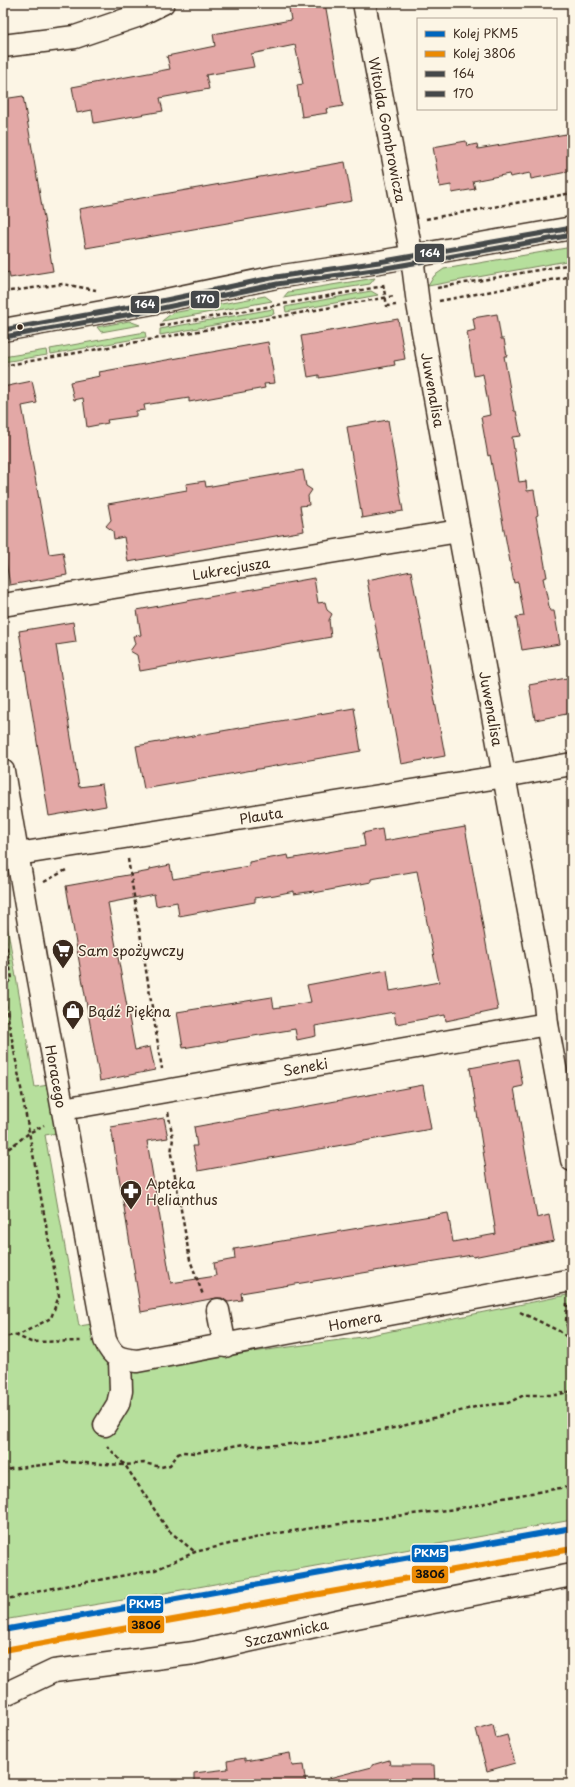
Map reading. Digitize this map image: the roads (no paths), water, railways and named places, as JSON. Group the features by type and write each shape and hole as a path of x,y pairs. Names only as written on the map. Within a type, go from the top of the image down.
{"street":[{"path":"3,46 75,37 136,16 163,3"},
{"name":"Witolda Gombrowicza","path":"364,3 412,257"},
{"path":"3,330 147,304 276,277 412,257 572,228"},
{"name":"Juwenalisa","path":"412,257 417,298 505,776 544,993 547,1024 572,1160"},
{"name":"Lukrecjusza","path":"3,605 459,531"},
{"name":"Plauta","path":"18,854 572,764"},
{"name":"Horacego","path":"3,771 105,1340 110,1351 129,1360"},
{"name":"Seneki","path":"63,1109 547,1024"},
{"name":"Homera","path":"129,1360 225,1346 569,1280"},
{"path":"218,1310 225,1346"},
{"path":"105,1425 118,1404 129,1360"},
{"name":"Szczawnicka","path":"3,1695 54,1671 194,1653 346,1619 572,1575"}],"rail line":[{"name":"PKM5","path":"3,1630 572,1528"},
{"name":"3806","path":"4,1650 572,1549"}],"place":[{"name":"Sam spożywczy","path":"63,970"},
{"name":"Bądź Piękna","path":"73,1030"},
{"name":"Apteka Helianthus","path":"131,1210"}]}
